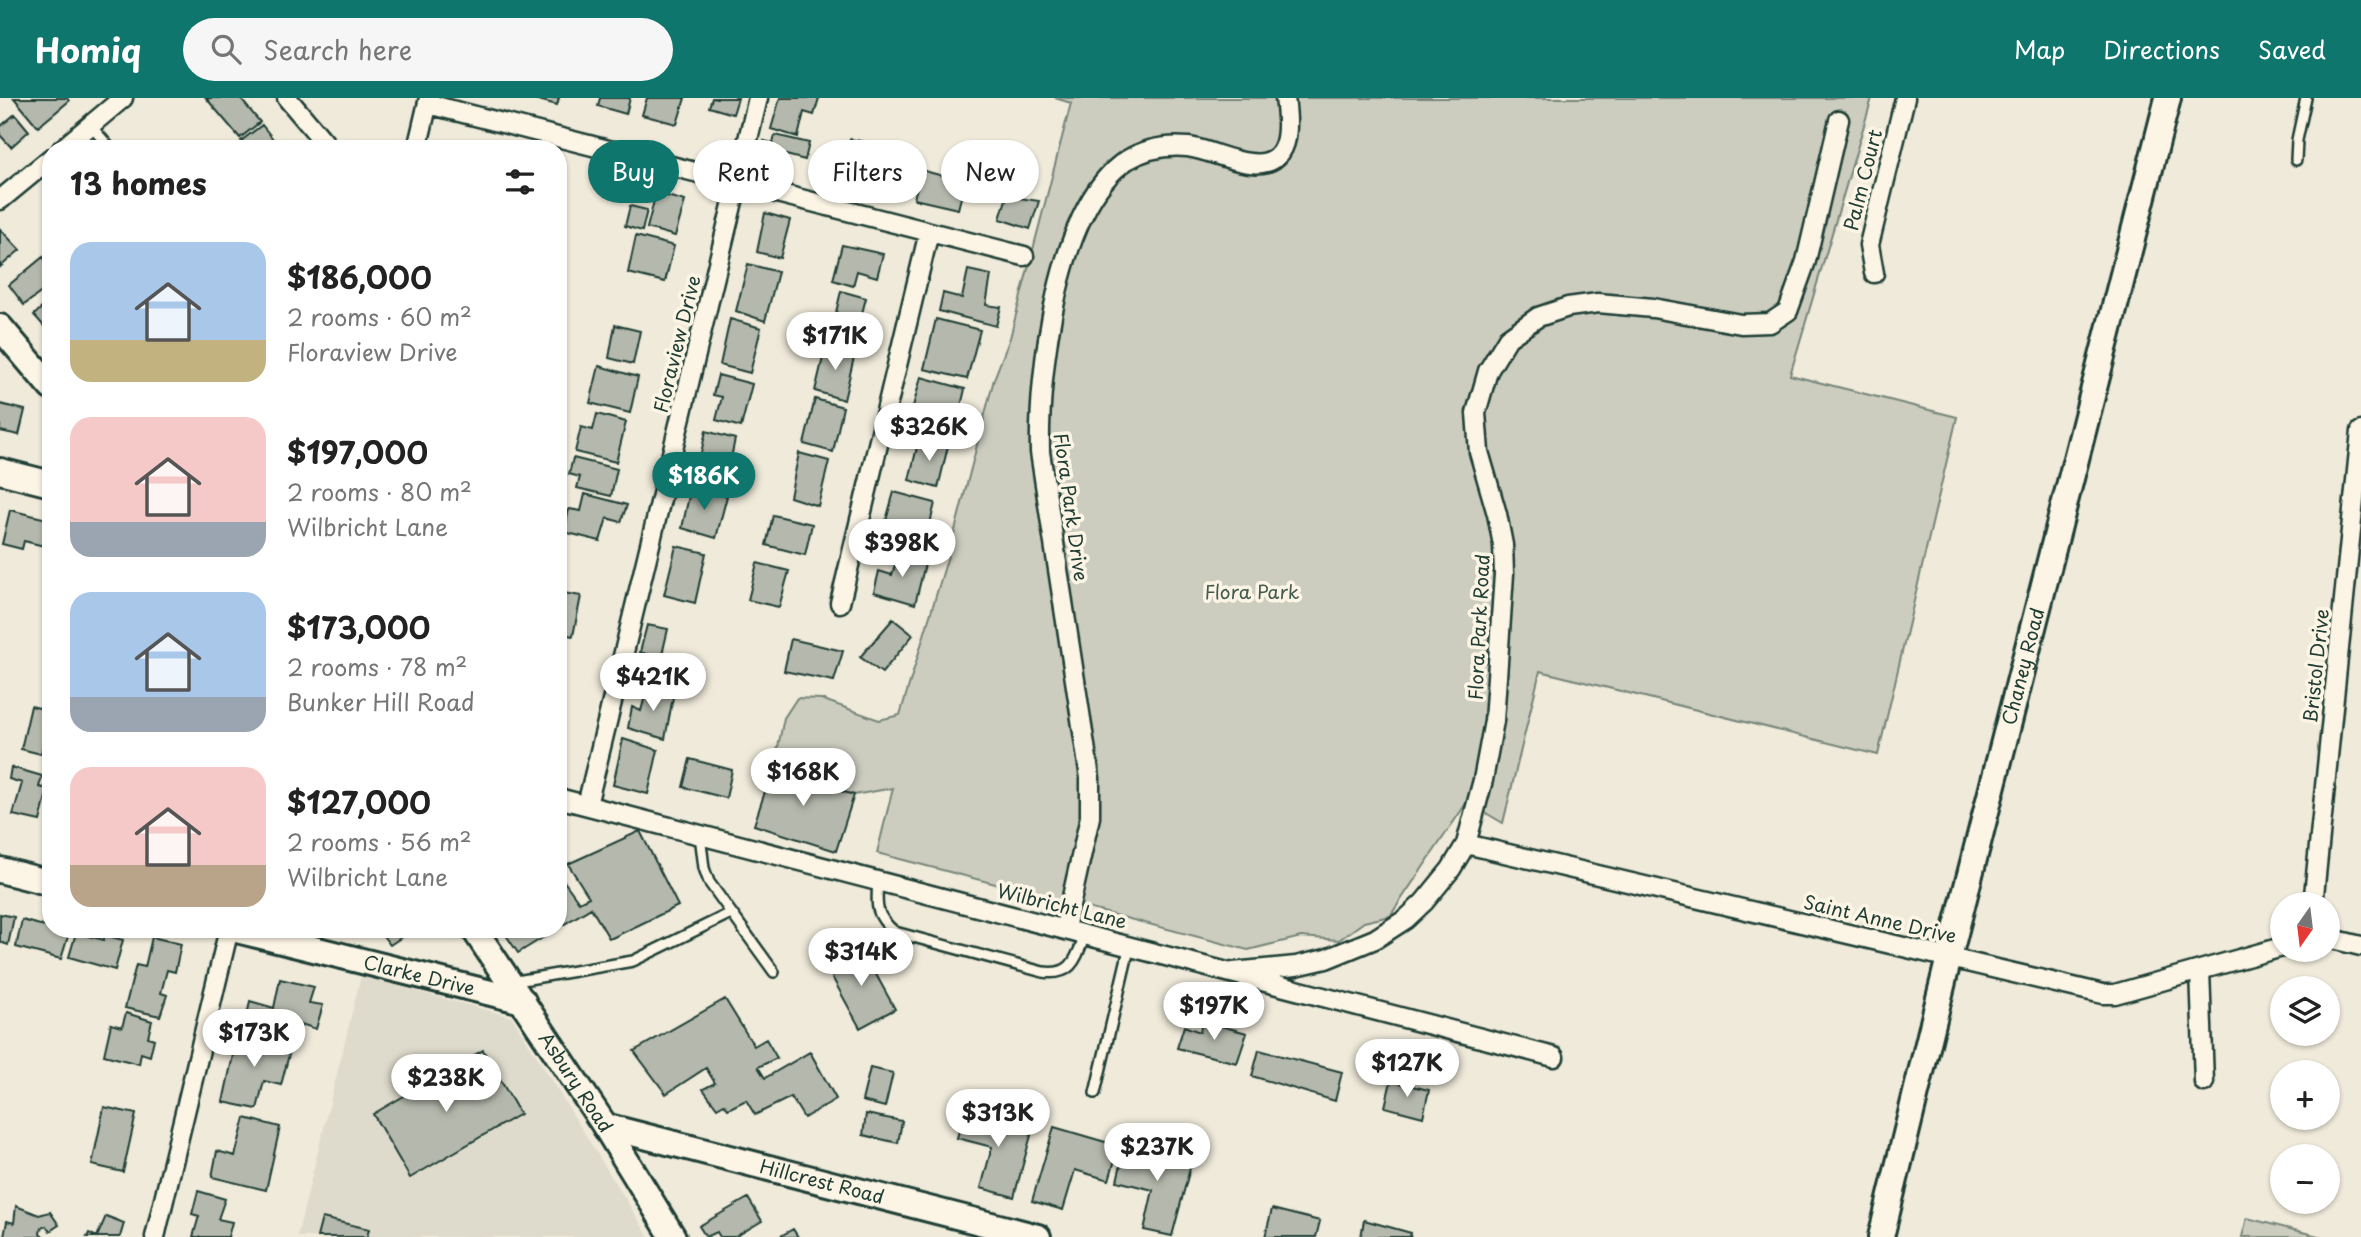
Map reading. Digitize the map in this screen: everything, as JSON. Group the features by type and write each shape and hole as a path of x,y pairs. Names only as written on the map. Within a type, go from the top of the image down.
{"street":[{"path":"72,140 123,98"},
{"path":"287,98 322,140"},
{"name":"Floraview Drive","path":"748,140 758,98"},
{"name":"Flora Park Drive","path":"1065,928 1090,817 1090,778 1040,452 1039,413 1044,361 1047,335 1058,292 1079,223 1102,181 1112,171 1146,151 1168,146 1188,147 1250,163 1269,161 1283,149 1287,140 1285,98"},
{"name":"Palm Court","path":"1874,273 1869,245 1905,98"},
{"name":"Chaney Road","path":"1881,1237 1949,957 2168,98"},
{"path":"418,140 428,101 693,171"},
{"name":"Flora Park Road","path":"1233,972 1296,966 1326,959 1375,939 1406,919 1424,902 1440,885 1466,844 1493,732 1502,621 1503,545 1479,452 1476,413 1488,371 1508,338 1538,317 1568,307 1598,303 1623,304 1741,324 1770,323 1788,311 1806,261 1839,120"},
{"path":"0,200 42,165"},
{"path":"794,197 1024,256"},
{"name":"Floraview Drive","path":"587,805 733,203"},
{"path":"839,603 929,232"},
{"path":"0,327 42,376"},
{"name":"Bristol Drive","path":"2314,892 2361,431"},
{"path":"0,471 42,482"},
{"name":"Wilbricht Lane","path":"567,800 1086,933 1554,1057"},
{"name":"Saint Anne Drive","path":"1466,844 2103,994 2115,994 2270,950"},
{"path":"0,870 42,881"},
{"path":"156,1237 229,938"},
{"name":"Clarke Drive","path":"272,938 516,992"},
{"name":"Asbury Road","path":"480,938 605,1126 673,1237"},
{"path":"2340,941 2361,946"},
{"path":"2200,970 2204,1082"},
{"name":"Hillcrest Road","path":"605,1126 1038,1237"}],"lane":[{"path":"2296,160 2297,140 2306,98"},
{"path":"90,125 103,140"},
{"path":"700,835 704,868 709,882 774,972"},
{"path":"878,880 876,904 884,923 895,932 1043,972 1054,974 1066,970 1075,961 1086,933"},
{"path":"516,992 633,961 730,913"},
{"path":"1095,1093 1130,945"}],"shaded area":[{"path":"361,976 512,1017 649,1237 297,1237"}],"green space":[{"name":"Flora Park","path":"1055,98 1872,98 1790,375 1957,417 1878,755 1540,671 1503,823 1467,802 1390,916 1364,922 1339,940 1301,937 1248,950 877,853 893,788 854,795 800,779 803,770 775,761 784,718 797,698 821,699 879,720 900,715 951,546 994,379 1010,338 1071,103"},
{"path":"2247,1218 2322,1237 2242,1237"}],"building":[{"path":"14,98 67,98 69,101 38,127"},
{"path":"206,98 240,98 260,122 240,138"},
{"path":"531,98 559,98 557,105"},
{"path":"600,98 630,98 626,114 598,106"},
{"path":"647,98 685,98 677,124 642,115"},
{"path":"712,98 738,98 733,114 709,107"},
{"path":"780,98 819,98 814,115 804,112 798,137 771,129"},
{"path":"15,114 29,131 11,147 0,135 0,127"},
{"path":"262,125 274,140 242,140"},
{"path":"775,135 808,143 805,160 794,157 794,140 774,140"},
{"path":"927,172 941,175 941,203 960,203 958,209 927,202"},
{"path":"685,201 675,236 647,228 653,203"},
{"path":"1005,203 1038,203 1030,229 1000,219"},
{"path":"630,206 647,210 642,231 625,226"},
{"path":"765,213 790,220 780,258 757,252"},
{"path":"0,229 20,250 0,267"},
{"path":"636,236 674,246 665,282 628,273"},
{"path":"842,245 883,254 877,277 857,271 853,286 833,280"},
{"path":"42,258 42,292 24,305 9,285"},
{"path":"748,264 778,272 765,321 736,311"},
{"path":"968,270 991,275 986,305 1001,307 996,326 939,311 943,293 962,298"},
{"path":"841,291 866,298 854,344 830,338"},
{"path":"42,307 42,324 34,315"},
{"path":"730,319 761,328 750,373 720,365"},
{"path":"936,319 980,330 967,379 924,369"},
{"path":"615,325 640,331 633,364 609,358"},
{"path":"826,345 855,353 844,400 815,391"},
{"path":"599,366 638,377 630,413 590,403"},
{"path":"718,375 752,384 741,427 716,420 722,397 713,395"},
{"path":"921,377 965,389 954,436 908,425"},
{"path":"815,399 843,407 833,452 804,444"},
{"path":"0,404 25,410 19,435 0,431"},
{"path":"597,414 626,422 616,462 575,452 581,427 593,430"},
{"path":"706,431 735,439 726,482 696,475"},
{"path":"919,439 948,446 938,488 909,480"},
{"path":"799,453 829,461 818,506 790,497"},
{"path":"573,458 617,469 611,496 577,488 580,477 569,474"},
{"path":"691,487 727,496 716,538 682,528"},
{"path":"894,492 935,503 927,536 885,524"},
{"path":"585,494 627,505 621,522 607,518 600,541 567,533 569,509 581,511"},
{"path":"10,510 42,518 42,546 24,541 22,549 2,544"},
{"path":"773,515 812,524 805,555 766,545"},
{"path":"676,546 706,553 695,603 664,595"},
{"path":"899,551 926,560 915,604 874,592 879,571 892,575"},
{"path":"757,563 789,571 779,607 748,600"},
{"path":"567,594 581,596 573,636 567,635"},
{"path":"893,619 913,635 882,673 860,657"},
{"path":"647,625 668,629 661,659 640,652"},
{"path":"791,639 843,651 834,681 784,671"},
{"path":"648,685 674,692 665,739 628,728 632,707 641,711"},
{"path":"31,706 42,709 41,754 21,749"},
{"path":"623,739 658,750 648,794 613,785"},
{"path":"690,759 732,770 726,798 683,787"},
{"path":"775,761 803,770 800,779 854,795 836,851 754,825"},
{"path":"11,767 42,776 39,787 42,788 40,821 13,815 22,783 9,779"},
{"path":"640,831 678,906 612,938 609,938 591,908 567,923 567,885 579,902 589,897 568,864"},
{"path":"0,914 14,917 8,945 0,942"},
{"path":"22,920 42,926 42,938 67,938 61,959 16,947"},
{"path":"75,938 123,940 115,970 69,957"},
{"path":"152,938 181,944 175,972 167,970 161,993 167,995 160,1016 125,1008 136,965 145,967"},
{"path":"385,938 400,938 390,945"},
{"path":"508,938 542,938 518,953"},
{"path":"861,947 895,1009 860,1028 826,966"},
{"path":"280,979 314,987 309,1003 323,1005 316,1029 301,1024 299,1039 248,1027 246,1021 250,1001 274,1008"},
{"path":"725,999 754,1046 766,1039 777,1058 758,1067 765,1078 810,1052 836,1099 804,1118 791,1097 755,1115 746,1100 728,1109 724,1104 717,1108 703,1089 715,1083 706,1068 666,1094 634,1051"},
{"path":"126,1013 152,1021 148,1037 154,1039 150,1056 141,1053 139,1064 104,1055 111,1024 122,1027"},
{"path":"1202,1021 1247,1033 1237,1063 1177,1048 1184,1026 1200,1032"},
{"path":"238,1032 291,1047 281,1085 264,1081 257,1109 223,1102"},
{"path":"483,1050 520,1114 410,1178 373,1114"},
{"path":"1259,1050 1342,1072 1335,1101 1252,1076"},
{"path":"870,1068 893,1073 885,1107 862,1101"},
{"path":"1391,1081 1429,1090 1423,1117 1385,1107"},
{"path":"104,1107 136,1114 123,1172 92,1165"},
{"path":"965,1109 1033,1128 1014,1197 981,1188 992,1147 957,1138"},
{"path":"866,1114 902,1121 898,1143 863,1135"},
{"path":"245,1118 280,1127 266,1190 212,1177 217,1151 235,1156"},
{"path":"1054,1127 1119,1146 1109,1180 1075,1170 1063,1210 1032,1201"},
{"path":"1126,1143 1193,1157 1172,1236 1144,1230 1153,1190 1117,1181"},
{"path":"198,1191 225,1199 218,1219 232,1222 228,1237 193,1237 199,1216 192,1214"},
{"path":"748,1198 762,1221 735,1237 720,1237 717,1232 706,1237 699,1226"},
{"path":"16,1206 39,1215 50,1212 59,1225 50,1231 46,1226 41,1228 40,1234 45,1237 4,1237 7,1221 14,1223"},
{"path":"1272,1209 1320,1221 1316,1237 1265,1237"},
{"path":"106,1216 124,1223 120,1237 97,1237"},
{"path":"322,1218 369,1229 367,1237 317,1237"},
{"path":"1364,1220 1411,1233 1410,1237 1361,1237"},
{"path":"793,1229 798,1237 779,1237"}]}
